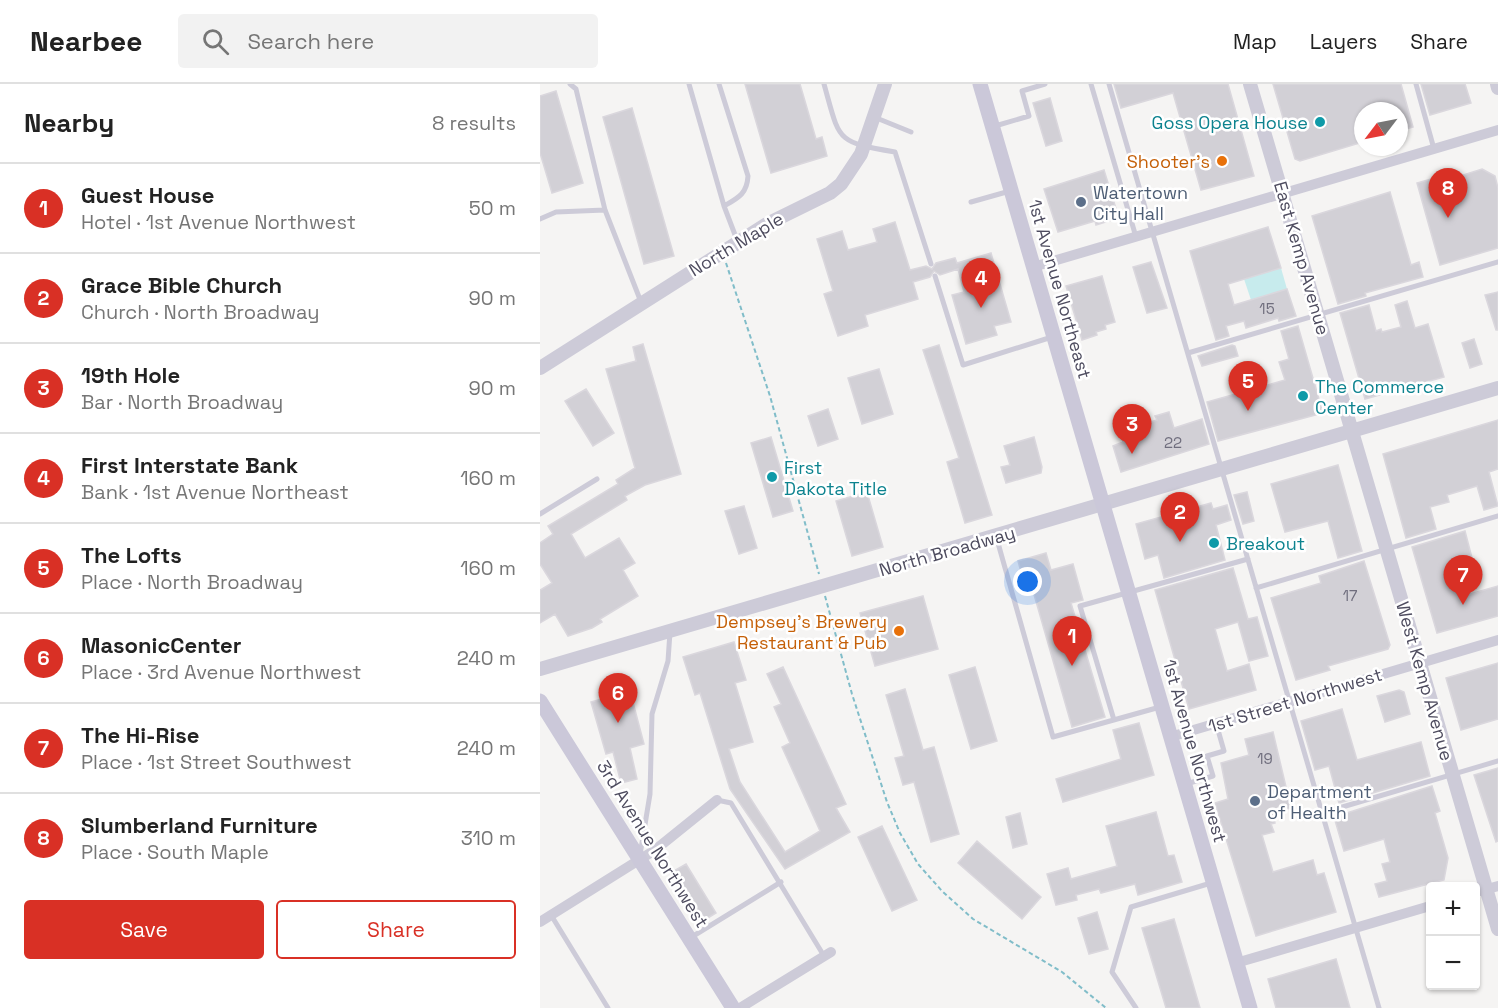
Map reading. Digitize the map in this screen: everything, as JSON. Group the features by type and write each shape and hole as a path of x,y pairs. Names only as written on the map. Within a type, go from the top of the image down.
{"main road":[{"name":"1st Avenue Northeast","path":"980,84 1102,505"},
{"name":"1st Avenue Northwest","path":"1102,505 1250,1008"},
{"name":"3rd Avenue Northwest","path":"540,701 733,1008"}],"street":[{"name":"North Maple","path":"540,368 738,242 836,189 850,172 863,147 885,84"},
{"name":"East Kemp Avenue","path":"1250,84 1353,432"},
{"path":"1033,267 1498,130"},
{"name":"North Broadway","path":"540,669 1498,388"},
{"name":"West Kemp Avenue","path":"1353,432 1498,929"},
{"name":"1st Street Northwest","path":"1170,737 1498,640"},
{"path":"540,922 639,860 717,800"},
{"path":"1236,963 1426,907"},
{"path":"740,1008 827,954"}],"lane":[{"path":"570,84 576,89 605,210 642,303"},
{"path":"689,84 724,206 738,242"},
{"path":"719,84 748,176 747,187 743,194 724,206"},
{"path":"824,84 836,128 842,138 863,147 895,152 932,264"},
{"path":"992,126 1029,116 1022,91 1045,84"},
{"path":"1091,84 1136,237"},
{"path":"1108,84 1379,1008"},
{"path":"1416,84 1434,149"},
{"path":"873,116 911,132"},
{"path":"971,202 1011,190"},
{"path":"540,219 556,212 605,210"},
{"path":"1188,353 1498,262"},
{"path":"935,276 963,365 1054,337"},
{"path":"540,514 597,479"},
{"path":"1256,588 1498,516"},
{"path":"996,536 1053,737 1161,706"},
{"path":"1114,720 1080,606 1248,559"},
{"path":"639,860 650,794 652,714 668,661 670,632"},
{"path":"1184,784 1213,776 1207,756 1224,751 1216,723"},
{"path":"1322,813 1498,761"},
{"path":"717,800 732,803 827,954"},
{"path":"689,938 781,882"},
{"path":"1136,1008 1112,972 1131,907 1213,882"},
{"path":"551,915 608,1008"}],"path":[{"path":"722,252 771,396 852,694 887,802 900,833 918,864 942,891 973,919 1062,972 1106,1008"}],"shaded area":[{"path":"1281,268 1287,289 1251,300 1244,279"}],"building":[{"path":"745,84 800,84 816,139 822,137 827,156 771,173"},
{"path":"1114,84 1228,84 1254,176 1201,190 1173,93 1121,108"},
{"name":"Goss Opera House","path":"1273,84 1401,84 1406,102 1354,102 1354,145 1300,161 1295,159"},
{"path":"1421,84 1465,84 1471,103 1430,115"},
{"path":"556,91 583,183 552,193 540,153 540,96"},
{"path":"1050,98 1062,141 1046,146 1033,103"},
{"path":"632,108 674,256 644,264 603,117"},
{"name":"Goss Opera House","path":"1408,109 1413,127 1408,128"},
{"path":"1482,169 1495,176 1498,188 1498,248 1440,265 1417,183 1456,172 1457,177"},
{"name":"Watertown City Hall","path":"1104,170 1118,215 1111,217 1112,220 1096,225 1095,221 1058,232 1044,189"},
{"path":"1390,192 1411,265 1419,262 1423,277 1365,293 1366,296 1338,304 1312,216"},
{"path":"895,222 910,270 926,266 932,269 936,263 955,258 957,263 991,253 1011,322 994,326 997,335 966,344 952,295 964,292 958,269 940,275 934,271 930,277 913,282 918,299 865,315 868,326 838,336 824,294 833,291 817,239 842,231 848,250 877,242 873,229"},
{"path":"1268,227 1281,268 1228,284 1234,305 1287,289 1296,316 1279,321 1278,318 1246,328 1244,321 1226,326 1229,336 1216,340 1190,251"},
{"path":"1151,262 1167,308 1147,313 1133,267"},
{"path":"1102,276 1115,322 1105,325 1106,329 1096,332 1097,335 1082,340 1066,286"},
{"path":"1498,292 1498,330 1496,330 1485,295"},
{"path":"1407,301 1415,328 1428,324 1444,377 1365,399 1340,313 1369,305 1376,331 1381,329 1382,332 1401,327 1395,305"},
{"path":"1298,326 1323,413 1218,441 1207,402 1285,380 1279,362 1289,359 1281,331"},
{"path":"1474,339 1482,364 1470,368 1462,343"},
{"path":"643,344 681,474 645,485 625,496 627,500 571,534 585,558 619,538 635,563 623,570 638,596 600,619 602,622 592,628 568,636 555,614 540,623 540,590 552,583 540,564 540,543 553,534 548,526 618,484 616,480 635,468 606,369 636,361 633,347"},
{"path":"939,345 992,515 965,523 947,462 959,458 923,350"},
{"path":"1235,346 1238,356 1202,366 1198,356"},
{"path":"879,369 893,414 862,424 848,378"},
{"path":"586,389 614,433 593,446 565,401"},
{"path":"828,409 838,439 818,446 808,416"},
{"path":"1169,412 1174,428 1202,419 1209,444 1121,472 1113,446 1123,442 1121,435 1131,432 1130,428 1157,420 1155,416"},
{"path":"1498,420 1498,469 1489,472 1498,506 1484,510 1477,486 1447,495 1449,502 1430,507 1436,529 1406,538 1383,454"},
{"name":"First Dakota Title","path":"771,437 793,511 773,517 751,443"},
{"path":"1034,437 1042,467 1041,473 1006,483 1001,467 1010,465 1004,446"},
{"path":"1338,465 1362,551 1338,558 1328,521 1285,532 1271,484"},
{"path":"867,492 883,547 852,556 836,501"},
{"path":"1247,492 1254,521 1243,524 1234,495"},
{"path":"1211,503 1213,509 1227,505 1231,520 1216,525 1225,560 1164,578 1158,555 1145,559 1136,524"},
{"path":"744,506 757,548 739,554 725,511"},
{"path":"1465,531 1472,558 1461,560 1470,594 1498,586 1498,616 1437,633 1412,547"},
{"path":"1046,553 1051,570 1073,564 1083,600 1071,603 1105,717 1072,727 1029,577 1023,579 1018,561"},
{"path":"1364,561 1390,645 1388,649 1328,666 1330,670 1296,680 1271,598 1321,583 1319,576"},
{"path":"1233,568 1248,619 1257,617 1268,656 1249,661 1238,622 1215,629 1227,671 1249,664 1256,690 1189,709 1155,590"},
{"name":"Dempsey's Brewery Restaurant & Pub","path":"923,596 938,649 875,666 860,613"},
{"path":"734,642 746,680 735,683 753,742 729,749 740,782 785,852 820,831 782,747 790,743 774,707 781,704 767,674 783,667 846,804 836,808 850,832 785,869 730,789 700,693 695,695 683,657"},
{"path":"1498,663 1498,719 1461,730 1446,678"},
{"path":"975,667 997,741 971,749 949,675"},
{"path":"905,689 923,750 934,747 959,834 931,842 914,782 903,785 895,758 904,756 886,695"},
{"path":"1399,690 1404,692 1410,714 1385,722 1377,696"},
{"path":"630,691 644,744 630,748 637,779 621,783 613,752 606,754 591,702"},
{"path":"1342,709 1357,760 1421,742 1430,776 1339,803 1329,766 1315,770 1301,721"},
{"path":"1139,723 1154,775 1063,802 1056,779 1121,759 1113,730"},
{"path":"1273,732 1291,808 1272,813 1275,823 1271,824 1274,832 1262,835 1273,872 1313,860 1317,875 1324,873 1336,912 1256,936 1215,803 1228,799 1221,763 1249,755 1245,739"},
{"path":"1498,768 1498,841 1496,842 1474,775"},
{"path":"1432,786 1440,811 1435,813 1448,858 1444,880 1426,882 1426,885 1379,897 1375,884 1387,881 1382,864 1390,862 1384,839 1344,851 1334,817"},
{"path":"1156,812 1168,856 1174,855 1182,882 1138,895 1135,884 1101,893 1099,889 1076,895 1077,900 1056,905 1047,874 1068,868 1071,879 1117,866 1106,826"},
{"path":"1020,813 1027,844 1013,848 1006,817"},
{"path":"882,826 917,900 892,911 858,837"},
{"path":"977,841 1041,897 1022,919 958,863"},
{"path":"686,864 716,913 703,921 672,872"},
{"path":"1097,912 1108,949 1089,954 1078,918"},
{"path":"1174,919 1200,1008 1166,1008 1142,928"},
{"path":"1336,959 1350,1008 1276,1008 1268,979"}],"place":[{"name":"Goss Opera House","path":"1320,122"},
{"name":"Shooter's","path":"1222,161"},
{"name":"Watertown City Hall","path":"1081,202"},
{"name":"Slumberland Furniture","path":"1448,218"},
{"name":"First Interstate Bank","path":"981,308"},
{"name":"The Commerce Center","path":"1303,396"},
{"name":"The Lofts","path":"1248,411"},
{"name":"19th Hole","path":"1132,454"},
{"name":"First Dakota Title","path":"772,477"},
{"name":"Grace Bible Church","path":"1180,542"},
{"name":"Breakout","path":"1214,543"},
{"name":"The Hi-Rise","path":"1463,605"},
{"name":"Dempsey's Brewery Restaurant & Pub","path":"899,631"},
{"name":"Guest House","path":"1072,666"},
{"name":"MasonicCenter","path":"618,723"},
{"name":"Department of Health","path":"1255,801"}]}
